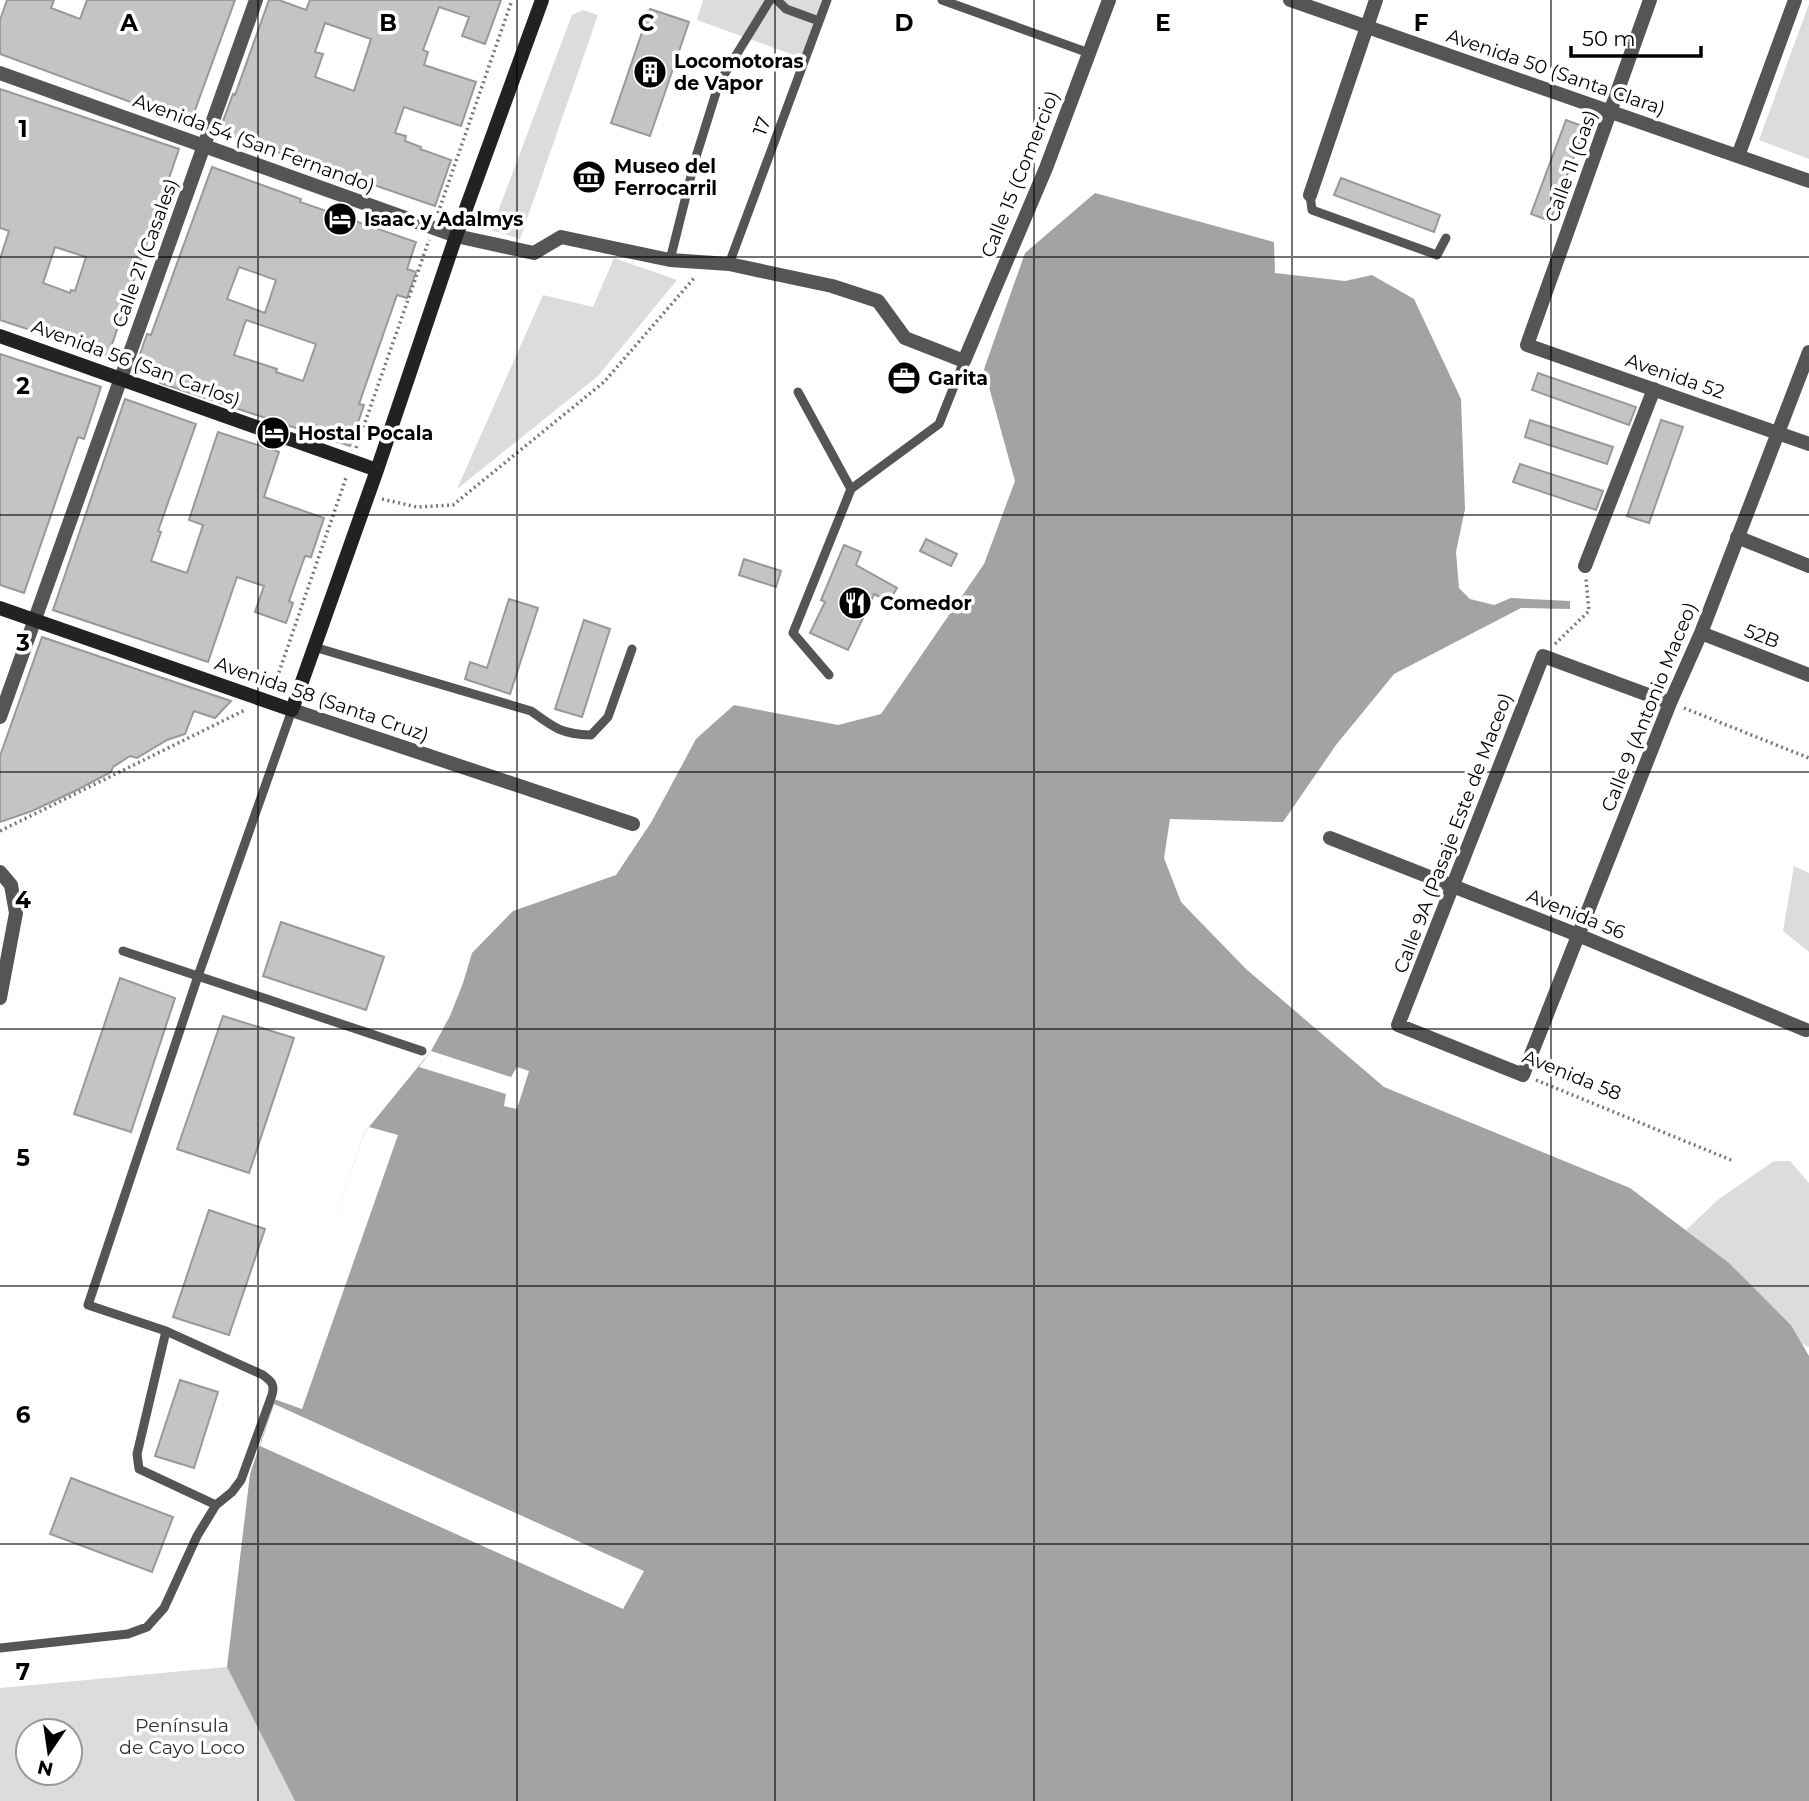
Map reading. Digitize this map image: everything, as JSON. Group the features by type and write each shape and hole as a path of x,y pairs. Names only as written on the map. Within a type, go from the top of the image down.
{"main road":[{"path":"292,710 456,236 542,0"},
{"name":"Avenida 56 (San Carlos)","path":"0,336 377,470"},
{"name":"Avenida 58 (Santa Cruz)","path":"0,608 292,710"}],"street":[{"name":"Calle 21 (Casales)","path":"0,717 256,0"},
{"name":"Calle 15 (Comercio)","path":"964,361 1045,168 1109,0"},
{"name":"Avenida 50 (Santa Clara)","path":"1290,0 1809,181"},
{"path":"1310,195 1376,0"},
{"name":"Calle 11 (Gas)","path":"1527,345 1650,0"},
{"path":"1738,156 1795,0"},
{"name":"Avenida 54 (San Fernando)","path":"0,73 456,236 534,253 561,237 670,260 729,264 832,286 878,302 905,338 964,361"},
{"name":"Avenida 52","path":"1527,345 1809,444"},
{"name":"Calle 9 (Antonio Maceo)","path":"1522,1075 1670,703 1701,633 1809,352"},
{"path":"1585,566 1654,389"},
{"path":"1737,537 1809,566"},
{"name":"52B","path":"1701,633 1809,675"},
{"path":"1544,656 1670,703"},
{"name":"Calle 9A (Pasaje Este de Maceo)","path":"1398,1025 1544,656"},
{"name":"Avenida 58 (Santa Cruz)","path":"292,710 633,824"},
{"name":"Avenida 56","path":"1330,838 1578,935 1806,1030"},
{"path":"0,872 11,885 16,913 0,998"},
{"name":"Avenida 58","path":"1398,1025 1522,1075"}],"lane":[{"path":"670,260 695,160 719,83 770,0"},
{"path":"777,0 786,9 820,21"},
{"name":"17","path":"729,264 827,0"},
{"path":"942,0 1089,53"},
{"path":"1310,195 1312,210 1437,255 1446,238"},
{"path":"829,675 793,633 851,489 939,424 964,361"},
{"path":"798,392 851,489"},
{"path":"314,647 531,711 568,735 591,735 608,717 632,649"},
{"path":"0,1648 128,1634 147,1627 164,1608 197,1536 216,1505 232,1492 241,1480 274,1388 272,1381 263,1375 166,1331 88,1305 198,976 292,710"},
{"path":"123,951 422,1051"},
{"path":"166,1331 137,1454 139,1469 216,1505"}],"path":[{"path":"262,684 275,684 512,0"},
{"path":"368,496 417,507 453,505 604,382 708,262"},
{"path":"1544,656 1589,611 1585,566"},
{"path":"0,831 266,700"},
{"path":"1670,703 1809,758"},
{"name":"Avenida 58","path":"1522,1075 1731,1160"}],"green space":[{"path":"703,0 827,0 805,59 697,20"},
{"path":"1809,4 1809,159 1759,140"},
{"path":"583,10 598,15 520,239 491,230 572,15"},
{"path":"614,258 677,280 598,376 457,489 543,295 593,307"},
{"path":"1794,866 1809,873 1809,952 1783,931"},
{"path":"1774,1161 1790,1161 1809,1183 1809,1347 1802,1344 1791,1325 1729,1264 1686,1230 1719,1199"},
{"name":"Península de Cayo Loco","path":"227,1667 295,1801 0,1801 0,1688"}],"shaded area":[{"path":"1095,193 1274,242 1275,273 1345,281 1372,275 1414,299 1461,399 1465,509 1456,552 1459,588 1470,599 1494,605 1511,598 1570,601 1570,609 1521,608 1394,674 1336,745 1283,822 1170,819 1164,858 1181,902 1246,969 1384,1087 1630,1188 1729,1263 1791,1325 1809,1356 1809,1801 295,1801 227,1667 250,1474 364,1133 431,1051 450,1016 472,953 513,911 616,875 652,821 696,739 734,705 838,725 881,714 984,564 1015,481 984,369 1025,253"}],"pier":[{"path":"431,1051 511,1077 517,1067 529,1071 517,1109 504,1106 506,1094 419,1067"},
{"path":"369,1127 398,1135 302,1409 274,1399 364,1133"},
{"path":"274,1404 644,1571 623,1609 260,1446"}],"building":[{"path":"7,0 54,0 51,8 80,19 87,0 235,0 190,124 0,54 0,20"},
{"path":"269,0 279,0 306,10 310,0 501,0 485,44 462,36 469,17 439,7 423,50 428,52 424,65 476,82 461,126 404,107 395,133 406,136 405,141 421,147 420,149 451,160 435,206 219,132 233,94 235,95","holes":["325,23 371,39 354,91 315,77 323,54 315,52"]},
{"name":"Locomotoras de Vapor","path":"650,9 689,22 650,136 611,123"},
{"path":"0,89 179,149 108,356 0,320 0,259 9,231 0,228","holes":["55,247 86,257 75,291 71,290 70,293 43,283"]},
{"path":"1566,120 1585,127 1550,221 1531,214"},
{"path":"212,167 301,199 300,202 416,242 407,269 416,272 407,298 397,295 359,404 364,405 350,446 160,383 162,378 135,369 147,334 151,335","holes":["239,267 276,280 265,313 227,299","246,320 316,344 303,381 234,355"]},
{"path":"1341,178 1440,215 1434,232 1334,195"},
{"path":"0,354 101,387 84,439 78,437 24,593 0,585"},
{"path":"1538,373 1636,407 1629,425 1532,390"},
{"path":"125,399 196,424 158,531 161,532 151,561 187,573 203,525 189,520 218,432 279,452 264,497 324,518 311,557 305,556 289,601 293,603 286,623 255,612 264,586 237,577 208,662 53,610"},
{"path":"1530,420 1613,447 1607,464 1525,437"},
{"path":"1661,420 1683,427 1649,523 1627,516"},
{"path":"1520,464 1603,491 1596,510 1513,482"},
{"path":"926,539 957,554 951,566 920,551"},
{"path":"844,545 861,552 856,565 897,588 889,602 874,594 848,650 810,633 825,602 821,600"},
{"path":"744,559 781,571 776,587 739,575"},
{"path":"509,599 538,608 510,694 465,679 470,662 487,668"},
{"path":"584,620 610,629 582,717 555,709"},
{"path":"42,637 231,701 215,718 194,711 185,734 167,740 137,758 130,756 113,767 111,772 77,790 32,811 0,822 0,756"},
{"path":"281,922 384,957 366,1010 263,976"},
{"path":"120,978 175,998 131,1132 74,1114"},
{"path":"223,1016 294,1038 249,1173 177,1149"},
{"path":"209,1210 265,1229 229,1335 173,1317"},
{"path":"180,1380 218,1392 194,1468 155,1456"},
{"path":"71,1478 173,1517 152,1572 50,1534"}],"place":[{"name":"Locomotoras de Vapor","path":"650,72"},
{"name":"Museo del Ferrocarril","path":"589,177"},
{"name":"Isaac y Adalmys","path":"340,219"},
{"name":"Garita","path":"904,378"},
{"name":"Hostal Pocala","path":"273,433"},
{"name":"Comedor","path":"855,603"}]}
